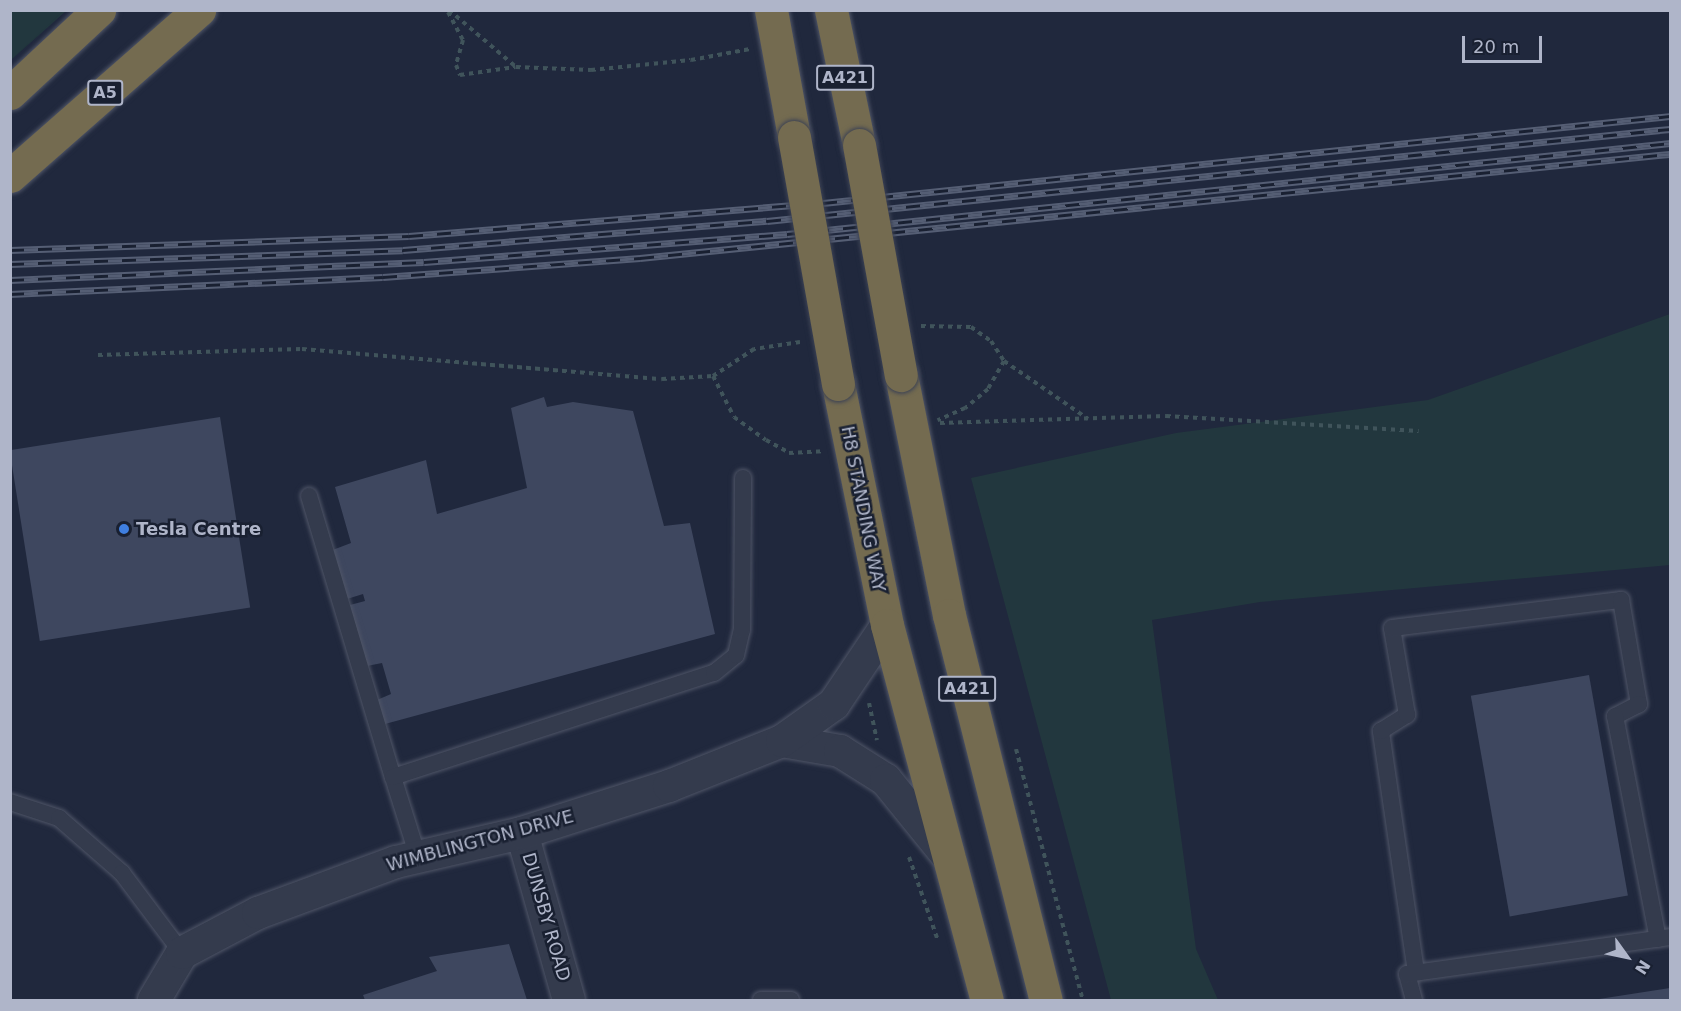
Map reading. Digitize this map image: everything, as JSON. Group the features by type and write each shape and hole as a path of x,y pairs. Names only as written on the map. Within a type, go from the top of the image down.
{"highway":[{"path":"10,93 99,10"},
{"name":"A5","path":"10,176 200,10"},
{"name":"H8 STANDING WAY","path":"771,10 838,384 887,625 987,1000"},
{"name":"A421","path":"831,10 949,615 1046,1000"}],"street":[{"name":"WIMBLINGTON DRIVE","path":"182,953 258,913 418,857 522,833 669,786 782,741 834,704 887,625"},
{"path":"782,741 840,751 886,780 950,859"},
{"name":"DUNSBY ROAD","path":"522,833 569,1000"},
{"path":"154,1000 182,953"}],"lane":[{"path":"393,777 714,673 736,655 742,630 743,478"},
{"path":"309,496 418,857"},
{"path":"1414,1000 1407,974 1664,938 1615,716 1639,704 1621,600 1392,628 1407,715 1381,732 1416,972"},
{"path":"10,802 59,818 122,873 182,953"},
{"path":"761,1000 791,1000"}],"path":[{"path":"448,10 516,67"},
{"path":"448,10 463,40 456,65 460,75 516,67 591,70 691,60 753,49"},
{"path":"921,326 971,327 991,341 1004,361 1089,419"},
{"path":"98,355 302,349 662,379 713,376 754,350 787,344"},
{"path":"1004,361 988,388 965,408 930,423 1166,416 1419,431"},
{"path":"713,376 734,417 766,440 789,453 836,451"}],"shaded area":[{"path":"11,10 66,10 66,11 11,60"},
{"path":"1670,314 1670,565 1260,602 1152,620 1196,949 1218,1000 1111,1000 971,478 1176,433 1428,400"}],"building":[{"path":"544,397 547,407 573,402 633,411 664,526 690,523 715,634 385,724 377,700 391,694 382,663 367,666 350,605 365,601 363,594 347,599 330,551 351,543 335,487 426,460 437,514 527,488 511,408"},
{"name":"Tesla Centre","path":"220,417 250,608 40,641 10,450"},
{"path":"1589,675 1628,896 1510,916 1471,696"},
{"path":"509,944 527,1000 365,1000 363,995 437,971 429,957"},
{"path":"1670,988 1670,1000 1599,999"}],"railway":[{"path":"10,250 409,236 823,203 1670,116"},
{"path":"10,264 403,250 767,221 1670,129"},
{"path":"10,280 424,262 787,234 1670,143"},
{"path":"10,294 383,277 640,258 1670,154"}],"place":[{"name":"Tesla Centre","path":"124,529"}]}
